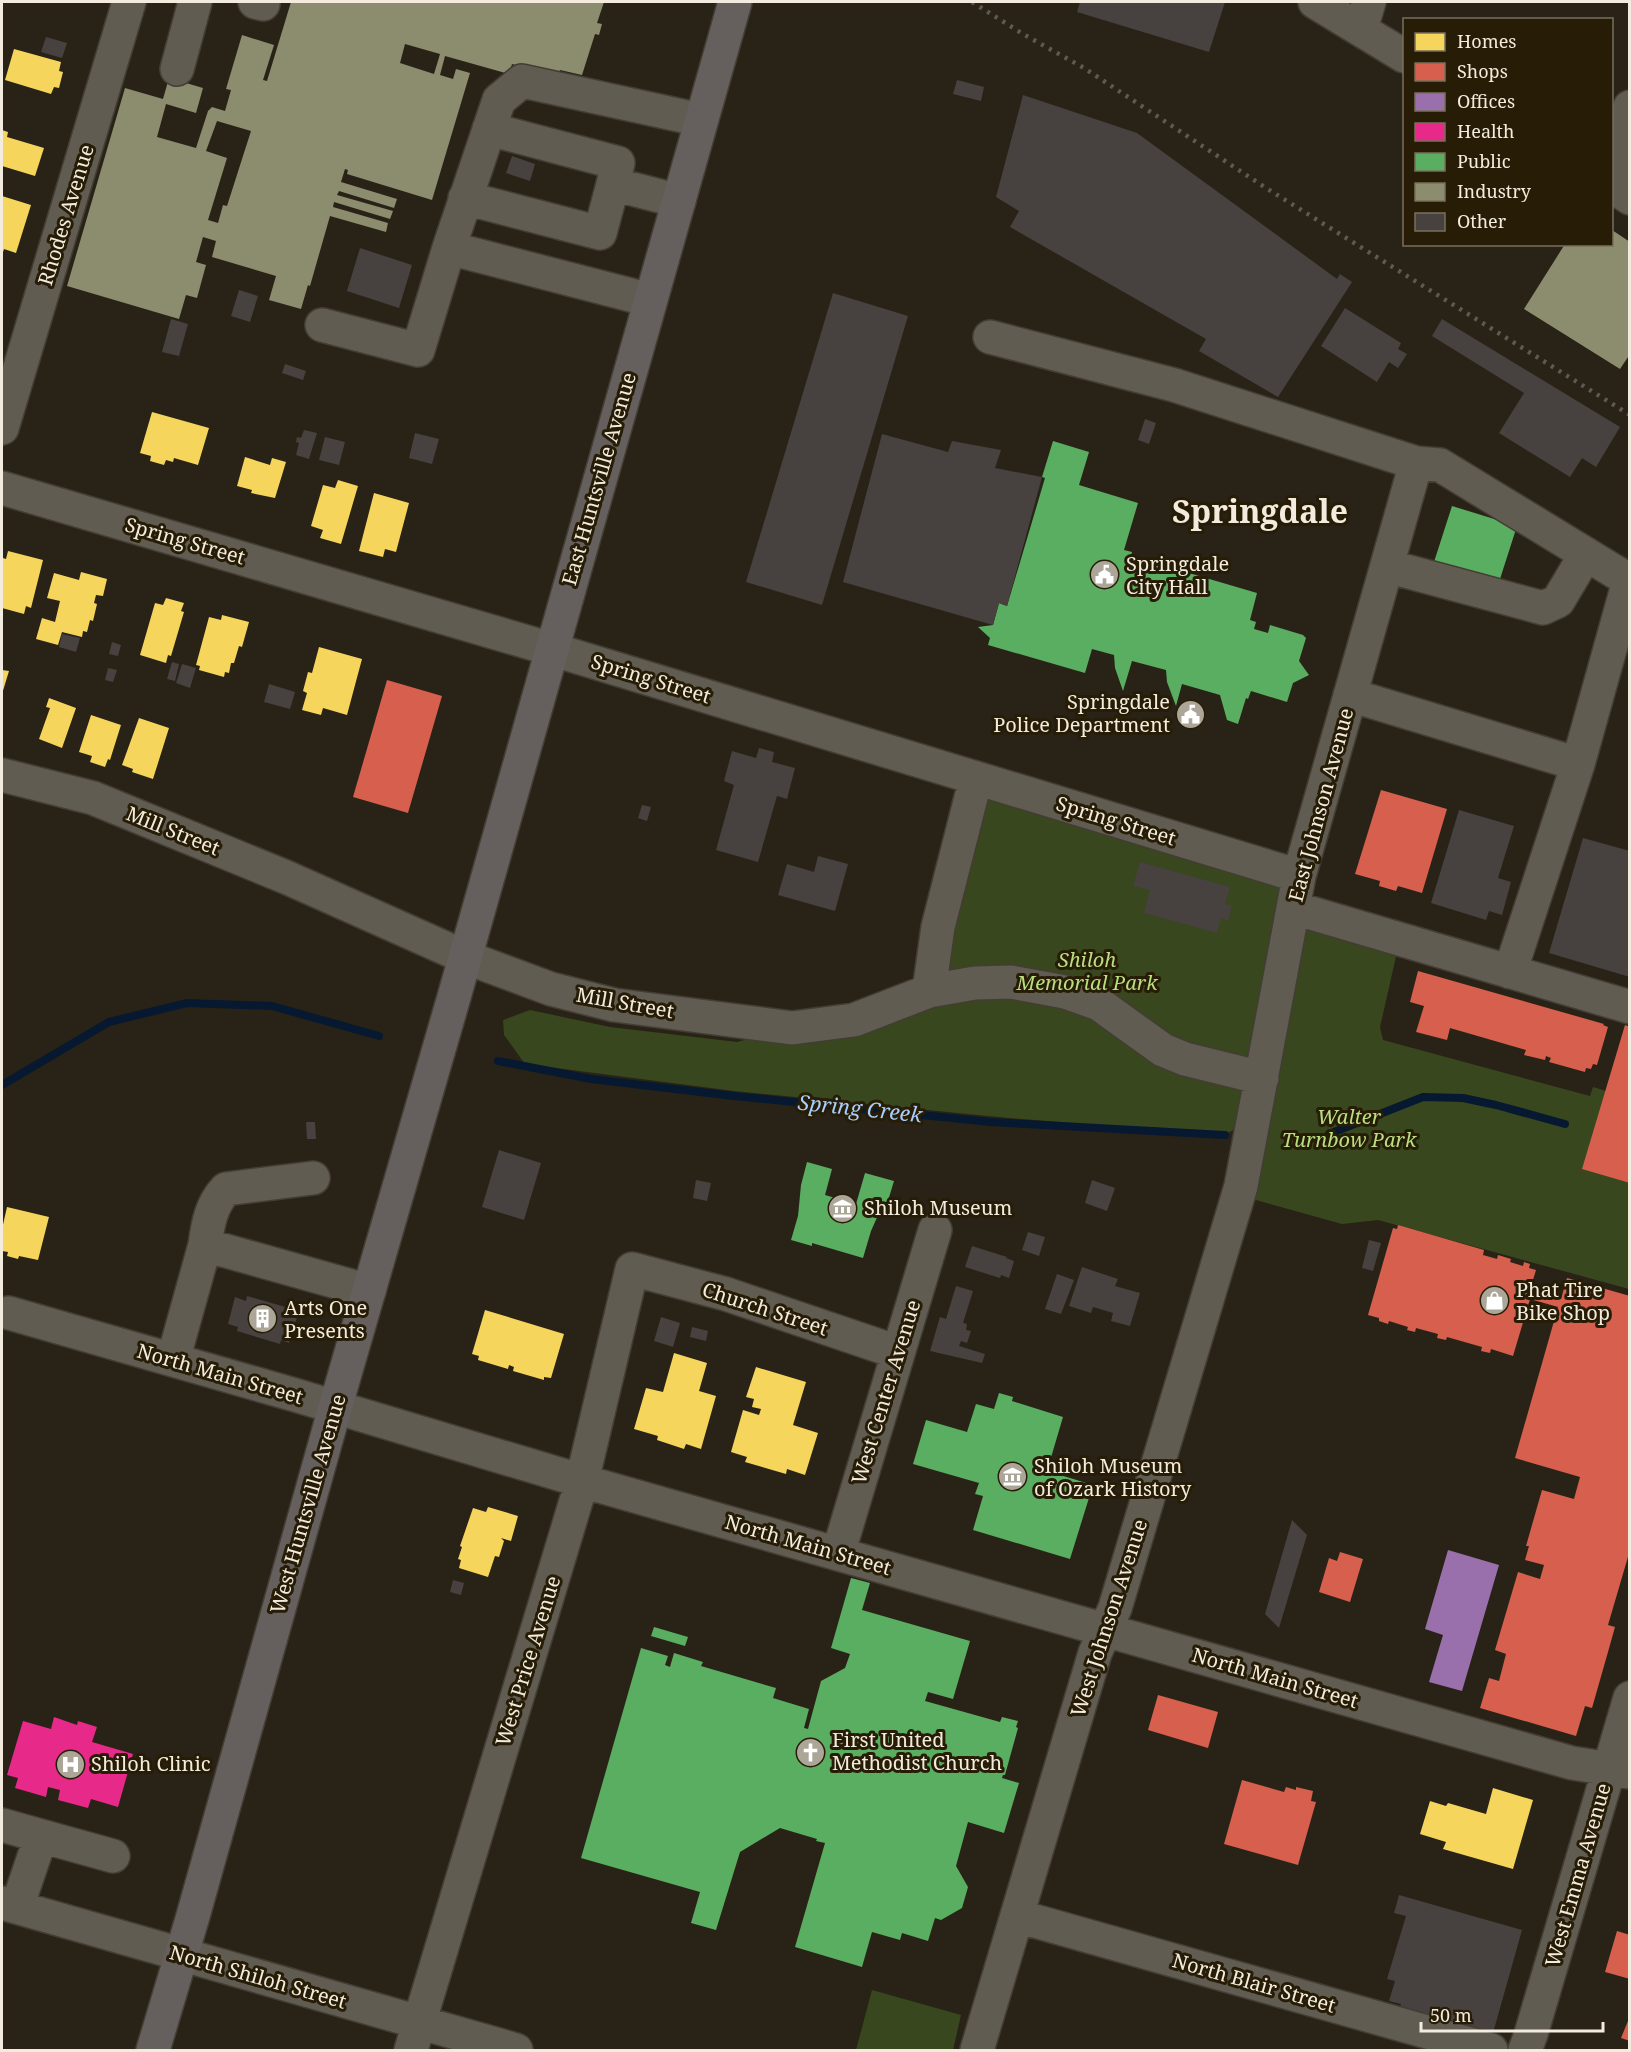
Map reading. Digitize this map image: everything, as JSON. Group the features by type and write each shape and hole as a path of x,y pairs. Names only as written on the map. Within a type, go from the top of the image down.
{"main road":[{"name":"East Huntsville Avenue","path":"465,957 735,2"},
{"name":"West Huntsville Avenue","path":"153,2050 465,957"}],"street":[{"name":"Rhodes Avenue","path":"2,428 129,2"},
{"path":"177,69 195,2"},
{"path":"1315,2 1365,15 1403,55"},
{"path":"322,324 418,350 465,198 499,100 522,81 701,120"},
{"path":"1613,165 1629,106"},
{"path":"465,198 600,233 618,163 489,129"},
{"path":"613,184 678,201"},
{"path":"1613,187 1629,198"},
{"path":"449,248 650,300"},
{"path":"990,337 1174,385 1416,463 1440,465 1629,581 1578,764 1510,972"},
{"name":"East Johnson Avenue","path":"1241,1186 1297,892 1416,463"},
{"name":"Spring Street","path":"2,488 886,749 976,778 1297,892 1510,972 1629,1007"},
{"path":"1387,566 1543,608 1558,601 1586,554"},
{"path":"1350,695 1578,764"},
{"name":"Mill Street","path":"2,775 93,798 288,878 465,957 551,989 614,1005 792,1028 854,1020 929,991 975,983 1011,982 1065,992 1099,1005 1163,1050 1185,1059 1262,1078"},
{"path":"929,991 939,927 976,778"},
{"path":"173,1360 205,1245 209,1218 217,1199 226,1188 313,1178"},
{"name":"West Johnson Avenue","path":"977,2050 1095,1653 1115,1608 1241,1186"},
{"name":"West Center Avenue","path":"838,1554 935,1230"},
{"path":"205,1245 369,1291"},
{"name":"Church Street","path":"632,1269 726,1294 897,1352"},
{"name":"West Price Avenue","path":"416,2037 582,1481 632,1269"},
{"name":"North Main Street","path":"9,1313 582,1481 1572,1763 1619,1770"},
{"name":"West Emma Avenue","path":"1525,2050 1619,1770 1629,1698"},
{"path":"2,1825 113,1856"},
{"path":"9,1905 41,1836"},
{"name":"North Shiloh Street","path":"9,1905 181,1956 416,2037 516,2050"},
{"name":"North Blair Street","path":"1017,1916 1491,2050"}],"green space":[{"name":"Shiloh Memorial Park","path":"976,778 1299,876 1295,908 1400,939 1380,1027 1383,1040 1590,1096 1593,1087 1629,1098 1629,1289 1378,1220 1342,1224 1238,1195 1254,1117 1225,1135 1009,1118 734,1091 525,1064 504,1035 503,1020 530,1010 610,1027 737,1042 929,991"},
{"path":"872,1990 961,2015 953,2050 856,2050"}],"building: Homes":[{"path":"14,49 61,62 59,71 63,72 59,88 54,87 51,94 5,80"},
{"path":"2,130 8,132 7,137 44,148 35,176 2,166"},
{"path":"2,196 31,205 16,253 4,249 2,255"},
{"path":"152,412 209,428 198,465 174,458 173,462 166,460 164,465 150,461 151,456 140,453"},
{"path":"245,457 270,465 272,458 286,462 275,498 251,493 252,490 237,486"},
{"path":"338,480 358,486 341,544 320,538 323,530 311,526 323,485 335,488"},
{"path":"374,493 409,503 396,552 385,549 383,557 359,551"},
{"path":"8,551 43,560 31,608 26,606 24,614 2,608 2,564"},
{"path":"81,572 107,579 103,596 96,595 94,603 97,604 93,621 90,620 87,632 83,631 82,637 62,632 58,645 36,639 42,618 55,622 60,601 47,598 54,573 79,580"},
{"path":"166,598 184,603 181,611 184,612 171,656 168,655 166,663 140,655 155,603 163,605"},
{"path":"222,615 249,622 242,647 239,646 234,663 231,663 229,673 225,672 224,677 199,670 200,666 196,665 209,617 221,620"},
{"path":"319,647 362,659 347,715 323,708 321,715 302,710 307,693 303,691 308,672 312,673"},
{"path":"2,670 9,671 2,694"},
{"path":"49,698 76,708 62,748 39,739 50,708 46,707"},
{"path":"91,715 121,725 110,760 108,759 105,767 90,762 92,756 79,752"},
{"path":"139,718 169,728 153,779 132,772 133,769 122,765"},
{"path":"7,1207 49,1217 38,1260 19,1256 18,1259 7,1256 8,1252 2,1251 2,1229"},
{"path":"485,1310 564,1334 551,1378 544,1377 544,1380 513,1371 514,1367 509,1365 508,1369 478,1360 479,1356 472,1354"},
{"path":"674,1353 707,1363 699,1391 716,1396 701,1449 686,1444 684,1449 657,1440 658,1436 634,1429 646,1388 663,1392"},
{"path":"756,1367 806,1382 793,1425 818,1433 805,1475 787,1469 786,1474 745,1462 747,1457 731,1452 743,1410 759,1415 761,1409 752,1407 754,1399 746,1397"},
{"path":"488,1507 518,1516 511,1541 501,1538 504,1541 499,1557 495,1556 488,1577 459,1568 461,1560 458,1559 473,1508 486,1512"},
{"path":"1493,1788 1533,1800 1513,1869 1443,1849 1446,1842 1420,1834 1430,1801 1446,1806 1448,1803 1486,1814"}],"building: Shops":[{"path":"387,680 442,696 408,813 353,797"},
{"path":"1381,790 1447,809 1422,893 1398,886 1396,891 1379,886 1380,881 1355,874"},
{"path":"1418,971 1604,1024 1608,1027 1597,1065 1593,1064 1591,1069 1586,1068 1585,1072 1549,1062 1551,1058 1546,1056 1545,1060 1524,1055 1526,1050 1450,1028 1447,1040 1416,1032 1424,1006 1410,1002"},
{"path":"1625,1025 1630,1027 1630,1183 1582,1169"},
{"path":"1398,1225 1484,1250 1483,1255 1497,1259 1498,1255 1523,1266 1524,1262 1530,1264 1529,1268 1536,1270 1530,1290 1561,1299 1567,1278 1630,1296 1630,1550 1608,1625 1615,1627 1592,1708 1585,1706 1576,1736 1480,1708 1489,1678 1499,1681 1506,1654 1495,1650 1518,1572 1540,1579 1544,1565 1525,1560 1529,1546 1526,1546 1542,1490 1574,1499 1580,1477 1515,1458 1558,1307 1530,1299 1513,1356 1491,1349 1490,1353 1481,1351 1482,1347 1447,1337 1446,1340 1437,1338 1438,1334 1416,1328 1415,1332 1407,1330 1408,1327 1389,1321 1388,1324 1379,1321 1379,1318 1368,1315 1393,1228 1397,1229"},
{"path":"1340,1552 1363,1559 1350,1602 1319,1592 1329,1558 1337,1561"},
{"path":"1158,1695 1218,1712 1208,1748 1148,1730"},
{"path":"1242,1780 1284,1792 1286,1787 1313,1791 1311,1801 1316,1802 1298,1865 1224,1844"},
{"path":"1617,1931 1630,1935 1630,1979 1605,1972"},
{"path":"1630,2016 1630,2041 1621,2038"}],"building: Offices":[{"path":"1448,1550 1499,1565 1462,1691 1429,1682 1443,1635 1425,1629"}],"building: Health":[{"name":"Shiloh Clinic","path":"54,1717 77,1725 78,1721 97,1727 92,1742 133,1754 118,1807 91,1799 88,1808 58,1800 60,1790 48,1787 46,1797 15,1788 18,1778 7,1775 23,1721 51,1729"}],"building: Public":[{"name":"Springdale City Hall","path":"1053,441 1089,452 1079,485 1138,503 1124,550 1132,552 1131,556 1257,593 1250,620 1256,622 1254,629 1268,633 1270,625 1303,635 1306,638 1299,661 1309,675 1293,683 1287,702 1251,691 1248,699 1246,698 1238,724 1227,720 1220,695 1182,684 1176,706 1167,682 1166,670 1132,661 1123,691 1115,668 1114,655 1092,649 1085,673 988,645 990,638 978,627 993,625 999,603 1007,606 1045,478 1042,477"},
{"path":"1452,506 1517,526 1500,579 1469,570 1467,576 1456,572 1457,567 1434,562"},
{"name":"Shiloh Museum","path":"807,1162 832,1169 825,1195 856,1204 865,1173 894,1181 884,1214 879,1213 863,1258 812,1243 812,1246 791,1240 798,1216 801,1185"},
{"name":"Shiloh Museum of Ozark History","path":"999,1393 1013,1397 1012,1401 1063,1417 1047,1471 1093,1485 1070,1559 973,1530 983,1496 975,1494 979,1483 913,1464 926,1420 967,1432 976,1404 994,1409"},
{"name":"First United Methodist Church","path":"851,1578 870,1583 862,1610 970,1641 953,1699 928,1692 925,1701 1000,1722 1002,1717 1018,1721 1005,1775 1002,1778 1019,1783 1004,1833 968,1822 956,1866 968,1887 962,1908 941,1920 935,1918 928,1941 902,1933 900,1940 872,1932 862,1967 795,1947 825,1843 816,1841 817,1839 780,1828 740,1852 716,1930 691,1923 700,1892 581,1858 641,1648 668,1656 665,1665 670,1667 674,1653 703,1662 701,1666 776,1688 773,1698 809,1709 804,1728 808,1729 821,1681 845,1668 850,1654 831,1648"},
{"path":"654,1627 688,1637 685,1646 651,1636"}],"building: Industry":[{"path":"291,2 604,2 597,23 602,24 599,35 595,34 582,75 560,70 557,77 512,64 509,74 445,56 440,75 453,79 456,69 470,73 432,200 347,174 348,170 345,169 341,182 397,199 394,208 339,191 337,195 393,211 390,219 334,202 333,207 388,223 386,232 330,216 301,309 269,300 276,276 212,257 216,241 203,237 196,262 206,265 197,298 186,295 179,319 67,286 125,88 163,99 169,78 203,88 196,113 166,104 157,137 196,148 208,111 212,107 225,111 231,90 226,89 242,35 274,45 263,80 267,81","holes":["405,44 440,54 434,74 400,63","217,121 251,131 227,206 223,205 218,223 208,220 227,158 206,151"]},
{"path":"1613,231 1630,242 1630,354 1620,369 1524,309 1564,246 1613,246"}],"building: Other":[{"path":"1080,2 1225,2 1209,52 1077,12"},
{"path":"46,37 67,43 62,58 41,52"},
{"path":"957,80 984,87 981,101 953,94"},
{"path":"1023,95 1137,133 1337,279 1340,274 1352,282 1278,397 1199,351 1206,339 1010,227 1019,211 996,197"},
{"path":"512,156 535,164 530,181 506,173"},
{"path":"360,248 412,265 399,308 347,291"},
{"path":"239,290 258,296 250,322 231,316"},
{"path":"833,293 908,316 822,605 746,582"},
{"path":"1345,308 1401,343 1398,349 1407,354 1398,368 1389,362 1377,382 1321,346"},
{"path":"171,319 188,324 179,356 162,352"},
{"path":"1442,319 1620,427 1596,467 1582,458 1570,477 1499,433 1524,393 1432,336"},
{"path":"285,364 306,371 303,380 282,373"},
{"path":"1145,419 1156,423 1149,444 1138,440"},
{"path":"304,430 317,433 309,459 296,455 299,443 296,442 297,437 301,438"},
{"path":"415,433 439,439 432,464 409,458"},
{"path":"882,434 948,452 952,441 1001,450 995,468 1042,477 1007,606 999,603 993,625 843,582"},
{"path":"325,437 345,442 339,465 319,460"},
{"path":"62,634 80,638 76,652 59,647"},
{"path":"112,642 121,645 118,656 109,654"},
{"path":"172,662 179,664 175,681 167,679"},
{"path":"182,664 196,668 190,688 176,683"},
{"path":"108,668 117,670 113,682 105,680"},
{"path":"269,684 295,692 290,709 264,702"},
{"path":"759,748 774,752 772,762 795,768 787,799 777,796 758,862 716,850 734,785 724,781 732,751 756,758"},
{"path":"642,805 651,807 647,821 638,818"},
{"path":"1459,810 1514,826 1498,878 1511,882 1502,915 1489,911 1486,920 1431,903"},
{"path":"1583,838 1630,851 1630,977 1549,953"},
{"path":"818,856 848,864 835,911 778,895 787,864 814,872"},
{"path":"1140,862 1230,887 1225,904 1232,905 1228,921 1221,918 1217,933 1144,913 1150,890 1133,886"},
{"path":"306,1122 315,1122 316,1139 307,1139"},
{"path":"499,1150 541,1163 524,1220 482,1207"},
{"path":"696,1180 711,1183 707,1201 693,1198"},
{"path":"1092,1180 1115,1188 1107,1211 1085,1203"},
{"path":"1028,1232 1045,1237 1039,1256 1022,1250"},
{"path":"1369,1240 1381,1243 1373,1271 1362,1268"},
{"path":"972,1246 1014,1261 1009,1278 1001,1275 1000,1278 965,1267"},
{"path":"1082,1267 1118,1279 1115,1286 1140,1293 1130,1326 1111,1321 1113,1313 1093,1307 1091,1313 1069,1306"},
{"path":"1057,1274 1074,1280 1061,1314 1045,1309"},
{"path":"956,1286 973,1291 963,1323 967,1324 966,1330 971,1331 967,1343 961,1341 959,1346 985,1354 982,1363 930,1351 940,1317 946,1319"},
{"name":"Arts One Presents","path":"247,1296 289,1308 288,1311 298,1314 289,1343 281,1340 280,1344 237,1331 238,1327 228,1324 235,1297 246,1301"},
{"path":"661,1317 680,1323 673,1347 654,1341"},
{"path":"692,1327 708,1331 706,1341 690,1337"},
{"path":"1292,1520 1307,1535 1279,1628 1265,1614"},
{"path":"453,1580 464,1583 461,1595 450,1592"},
{"path":"1399,1895 1522,1930 1493,2033 1400,2007 1401,2004 1389,2001 1395,1981 1387,1979 1406,1916 1394,1913"}],"waterway":[{"name":"Spring Creek","path":"2,1085 109,1022 187,1003 272,1006 379,1036"},
{"name":"Spring Creek","path":"498,1061 591,1079 734,1096 991,1122 1225,1135"},
{"name":"Spring Creek","path":"1329,1134 1423,1097 1463,1098 1565,1124"}],"railway":[{"path":"972,2 1084,68 1266,188 1630,415"}],"place":[{"name":"Springdale City Hall","path":"1105,575"},
{"name":"Springdale Police Department","path":"1191,714"},
{"name":"Shiloh Museum","path":"843,1208"},
{"name":"Phat Tire Bike Shop","path":"1495,1301"},
{"name":"Arts One Presents","path":"263,1319"},
{"name":"Shiloh Museum of Ozark History","path":"1013,1477"},
{"name":"First United Methodist Church","path":"811,1752"},
{"name":"Shiloh Clinic","path":"70,1764"}],"district":[{"name":"Springdale","path":"1260,512"}],"park label":[{"name":"Walter Turnbow Park","path":"1349,1128"}]}
